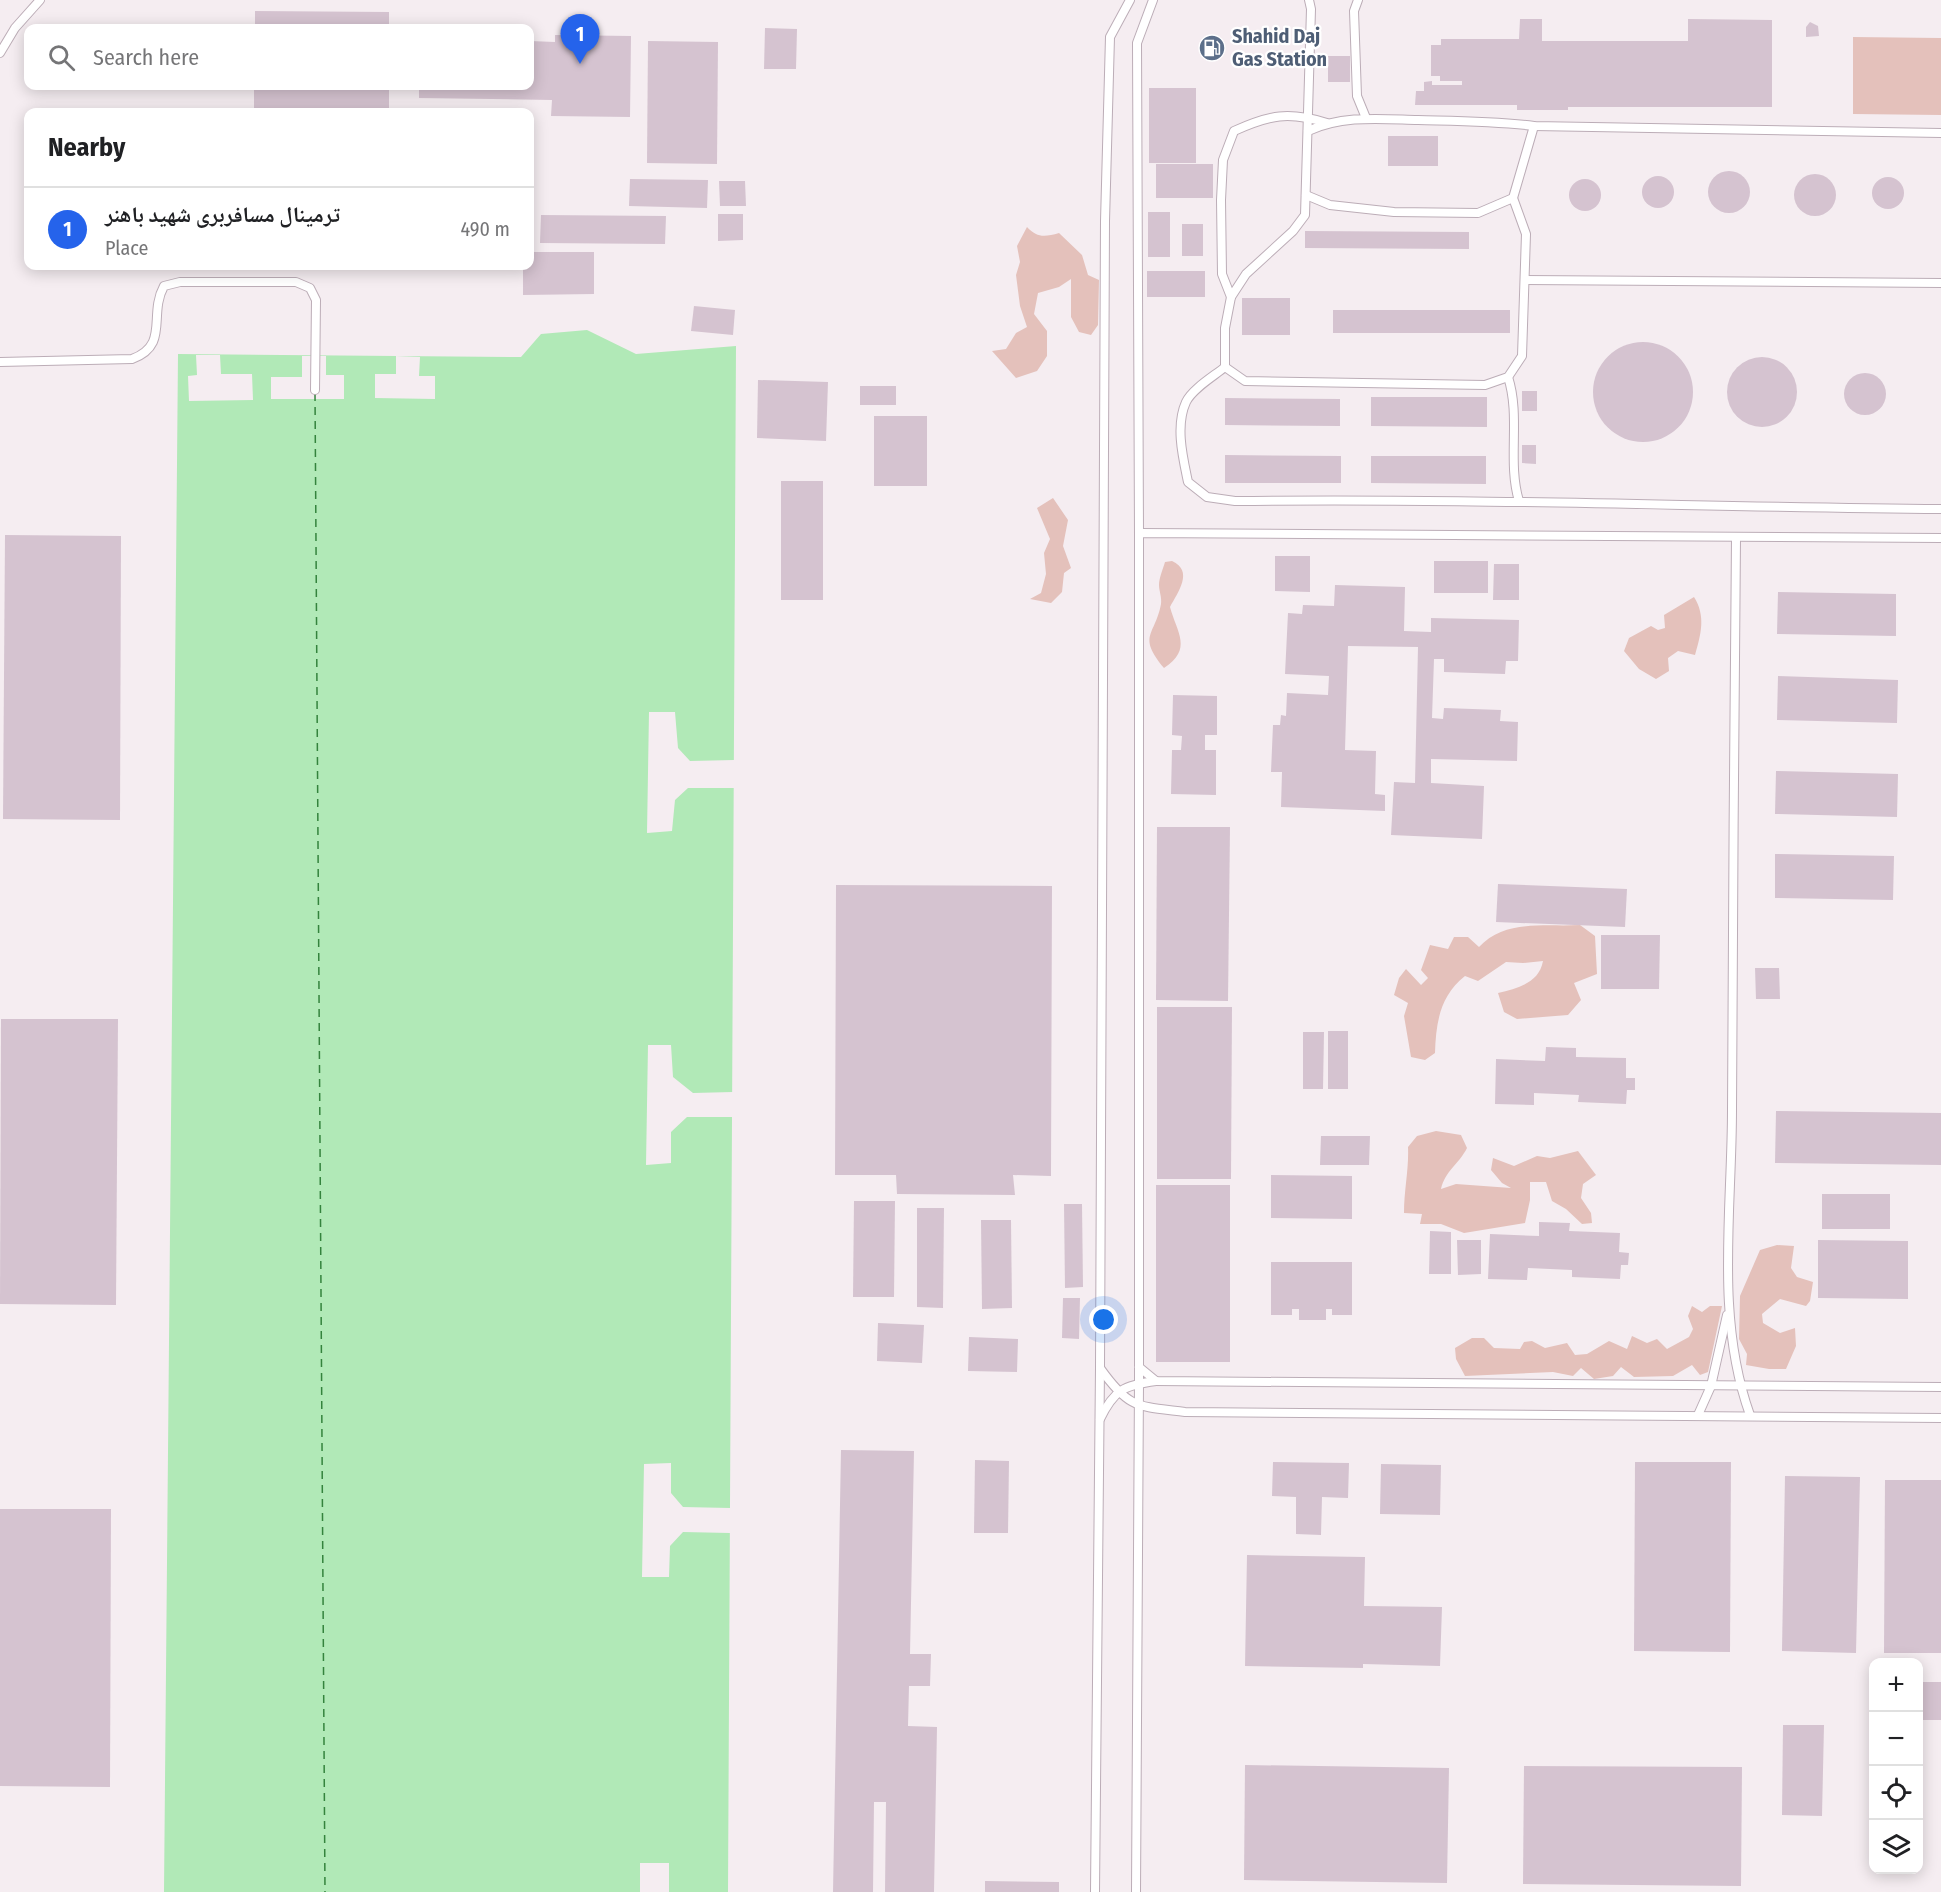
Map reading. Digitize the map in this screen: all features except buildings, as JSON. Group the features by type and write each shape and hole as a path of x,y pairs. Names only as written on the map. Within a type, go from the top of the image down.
{"lane":[{"path":"0,53 15,28 40,0"},
{"path":"1095,1892 1100,1368 1105,221 1110,37 1130,0"},
{"path":"1136,1892 1139,1406 1137,43 1153,0"},
{"path":"1309,0 1311,9 1309,117 1305,215 1246,274 1231,297 1225,328 1225,367 1186,401 1181,424 1182,454 1188,482 1207,497 1235,501 1519,501 1714,507 1941,509"},
{"path":"1358,0 1354,10 1357,96 1366,118"},
{"path":"1231,297 1222,274 1221,200 1223,160 1234,131 1267,117 1309,117 1327,123"},
{"path":"1308,131 1327,123 1366,118 1484,120 1534,126 1941,133"},
{"path":"1225,367 1245,381 1485,385 1508,377 1522,356 1525,280 1526,234 1513,198 1534,126"},
{"path":"1306,195 1330,205 1418,213 1478,213 1513,198"},
{"path":"1525,280 1941,283"},
{"path":"0,362 132,360 146,354 155,343 157,298 164,286 180,282 296,282 310,288 316,300 315,390"},
{"path":"1508,377 1514,395 1514,484 1519,501"},
{"path":"1139,533 1941,538"},
{"path":"1736,538 1732,1134 1728,1308 1740,1386 1750,1416"},
{"path":"1698,1415 1712,1386 1728,1308"},
{"path":"1139,1367 1156,1381"},
{"path":"1100,1368 1117,1393 1139,1406 1185,1412 1941,1418"},
{"path":"1099,1420 1110,1398 1117,1393 1131,1384 1156,1381 1941,1387"}],"shaded area":[{"path":"1853,37 1941,38 1941,115 1853,114"},
{"path":"1027,227 1042,236 1059,233 1082,255 1088,275 1099,280 1098,325 1091,335 1079,332 1071,317 1071,279 1059,287 1038,293 1034,314 1047,331 1047,356 1037,371 1016,378 992,351 1006,349 1016,333 1027,327 1020,306 1016,275 1020,262 1017,246"},
{"path":"587,330 636,354 736,346 728,1892 164,1892 178,354 521,357 541,334"},
{"path":"1053,498 1068,520 1063,546 1071,568 1064,573 1062,592 1051,603 1030,599 1041,593 1046,574 1044,553 1050,539 1037,508"},
{"path":"1172,561 1179,565 1183,576 1180,588 1170,607 1179,633 1180,647 1173,661 1164,668 1151,649 1150,636 1161,604 1160,576 1165,562"},
{"path":"1694,597 1701,618 1695,655 1678,651 1668,658 1669,671 1656,679 1639,669 1624,651 1629,638 1651,626 1658,630 1665,628 1664,615"},
{"path":"1539,925 1580,925 1595,936 1597,974 1574,983 1581,1000 1568,1015 1517,1019 1504,1012 1498,993 1520,986 1532,979 1537,975 1543,961 1506,962 1478,981 1465,976 1457,984 1441,1010 1435,1053 1425,1060 1411,1057 1404,1016 1408,1003 1394,995 1399,978 1406,969 1421,985 1428,978 1421,970 1430,945 1448,949 1454,937 1468,937 1479,947 1489,938 1513,928"},
{"path":"1436,1131 1461,1135 1467,1148 1449,1172 1441,1189 1456,1184 1511,1188 1502,1183 1491,1170 1493,1158 1514,1166 1537,1156 1550,1158 1578,1151 1596,1175 1583,1184 1581,1198 1591,1213 1592,1223 1582,1224 1566,1209 1552,1201 1546,1182 1530,1182 1530,1200 1525,1223 1464,1233 1441,1224 1420,1224 1422,1214 1404,1213 1408,1147 1417,1136"},
{"path":"1777,1245 1794,1246 1791,1268 1797,1277 1813,1282 1810,1301 1806,1306 1780,1299 1762,1314 1763,1323 1780,1333 1795,1328 1796,1346 1786,1369 1746,1365 1747,1354 1739,1339 1740,1296 1760,1250"},
{"path":"1692,1306 1702,1312 1710,1306 1722,1306 1708,1372 1700,1375 1692,1365 1673,1376 1634,1377 1621,1367 1613,1376 1594,1379 1581,1368 1573,1376 1553,1372 1465,1376 1456,1359 1455,1348 1472,1338 1484,1338 1494,1348 1520,1349 1524,1342 1532,1341 1545,1348 1567,1343 1575,1355 1587,1354 1609,1341 1627,1349 1632,1336 1647,1343 1657,1339 1667,1349 1689,1337 1693,1329 1688,1316"}],"pier":[{"path":"196,355 220,355 221,374 252,374 253,400 189,401 188,376 197,375"},
{"path":"302,356 326,356 326,375 344,375 344,399 271,399 271,377 302,377"},
{"path":"396,356 420,357 419,376 435,376 435,399 375,398 375,374 396,374"},
{"path":"649,712 675,712 678,748 690,761 734,760 734,788 688,788 675,800 672,831 647,833"},
{"path":"648,1045 671,1045 673,1077 693,1093 733,1092 733,1117 687,1117 671,1132 671,1163 646,1165"},
{"path":"671,1463 671,1493 683,1507 730,1508 730,1533 683,1532 670,1546 669,1577 642,1577 644,1464"},
{"path":"640,1863 669,1863 669,1892 640,1892"}],"ferry route":[{"path":"315,393 325,1892"}],"place":[{"name":"Shahid Daj Gas Station","path":"1212,48"},
{"name":"ترمینال مسافربری شهید باهنر","path":"580,64"}]}
